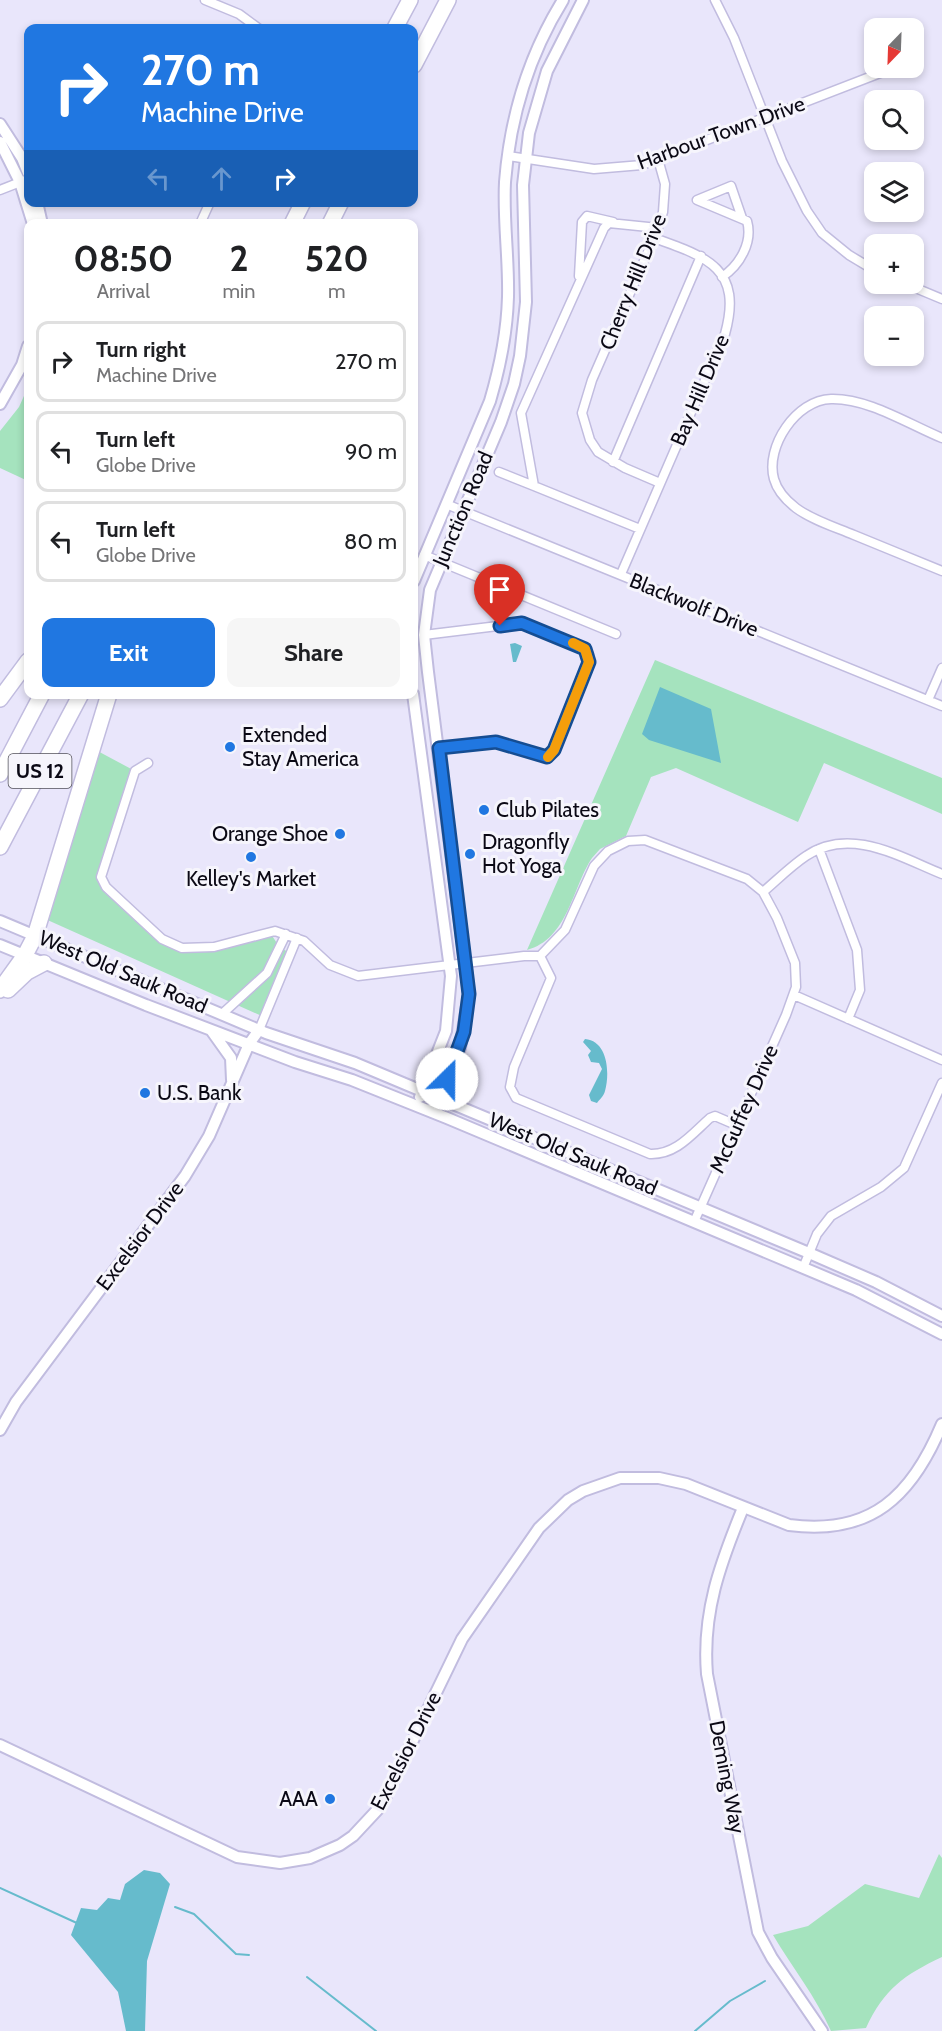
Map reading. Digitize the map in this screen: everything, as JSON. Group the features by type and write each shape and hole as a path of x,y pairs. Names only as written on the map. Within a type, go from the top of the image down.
{"highway":[{"path":"397,24 411,0"},
{"path":"418,57 448,0"},
{"path":"0,699 24,666"},
{"name":"US 12","path":"0,774 39,699"},
{"name":"US 12","path":"0,847 78,699"},
{"path":"0,990 25,956 35,936 107,699"},
{"path":"0,998 27,972 44,963"}],"street":[{"path":"205,0 247,18 254,24"},
{"name":"Junction Road","path":"418,571 490,400 502,356 508,296 505,209 508,156 517,107 530,65 563,0"},
{"name":"Junction Road","path":"432,1112 464,1032 469,994 424,635 430,590 508,402 520,356 526,302 523,204 525,158 536,107 547,71 583,0"},
{"path":"715,0 734,38 802,202 822,233 864,264"},
{"name":"Harbour Town Drive","path":"508,156 594,169 619,168 658,159 867,78"},
{"path":"0,124 24,163"},
{"path":"0,142 24,180 0,190"},
{"name":"Cherry Hill Drive","path":"613,462 598,452 590,440 582,413 592,380 658,228 666,196 658,159"},
{"path":"722,277 735,267 751,233 747,220 742,218 736,214 697,200 731,186 742,218"},
{"path":"579,283 582,222 587,216 658,228"},
{"path":"534,486 522,413 604,228 609,223 617,222"},
{"name":"Bay Hill Drive","path":"621,574 725,334 730,315 731,295 722,277 701,256 654,238"},
{"path":"660,483 613,462 701,256"},
{"path":"924,292 942,299"},
{"path":"0,404 24,359"},
{"path":"942,438 885,413 844,400 829,399 815,402 800,412 781,437 773,459 774,480 782,494 796,508 823,522 942,571"},
{"path":"499,472 640,529"},
{"name":"Blackwolf Drive","path":"446,504 942,706"},
{"path":"424,555 616,634"},
{"path":"424,635 522,623 585,649 589,662 554,750 547,757 496,742 439,748"},
{"path":"928,699 942,668"},
{"path":"414,699 449,966 451,997 446,1031 416,1106"},
{"path":"148,763 135,771 101,876 106,887 162,939 182,948 214,947 269,931 297,938 330,965 358,976 540,956 565,930 594,866 608,851 628,841 645,840 747,879 763,892 777,918 795,963 794,995 942,1060"},
{"path":"763,892 804,857 819,849 843,843 871,846 942,874"},
{"path":"819,849 857,950 860,990 848,1019"},
{"name":"West Old Sauk Road","path":"0,921 259,1030 355,1063 809,1252 876,1282 942,1316"},
{"path":"222,1014 267,973 286,934"},
{"path":"259,1030 297,938"},
{"name":"West Old Sauk Road","path":"0,945 146,1005 432,1112 856,1290 942,1334"},
{"path":"540,956 551,978 514,1068 510,1087 516,1098 650,1154 662,1154 678,1147 715,1116 736,1125"},
{"name":"McGuffey Drive","path":"694,1222 794,995"},
{"path":"209,1028 231,1059 232,1083"},
{"name":"Excelsior Drive","path":"0,1430 16,1402 185,1176 209,1136 249,1044 259,1030"},
{"path":"803,1268 821,1228 831,1216 881,1187 904,1167 942,1083"},
{"name":"Excelsior Drive","path":"0,1745 237,1857 280,1863 310,1858 340,1845 353,1836 381,1806 462,1639 539,1528 556,1509 583,1491 620,1478 633,1477 673,1480 772,1520 807,1527 842,1525 871,1514 911,1483 942,1424"},
{"name":"Deming Way","path":"743,1508 721,1563 711,1597 706,1635 707,1674 758,1932 772,1958 822,2031"}],"green space":[{"path":"24,396 24,479 0,468 0,431 19,407"},
{"path":"655,660 942,778 942,814 824,763 798,822 676,768 651,777 626,836 600,849 592,858 560,924 541,944 527,950"},
{"path":"92,748 135,771 101,876 162,939 197,949 269,931 280,948 291,953 264,1017 43,918"},
{"path":"939,1854 942,1858 942,1957 917,1970 896,1985 880,2003 866,2028 831,2031 811,1994 773,1935 808,1926 865,1884 919,1898"}],"water":[{"path":"515,643 522,646 516,662 513,662 510,644"},
{"path":"660,687 711,709 721,763 649,740 642,734"},
{"path":"585,1039 599,1045 606,1059 607,1084 604,1095 597,1103 591,1101 589,1095 602,1069 599,1063 591,1062 588,1055 591,1051 583,1042"},
{"path":"144,1870 160,1873 170,1884 147,1961 145,2031 126,2031 118,1992 71,1935 81,1908 97,1910 108,1898 120,1900 125,1884"}],"waterway":[{"path":"0,1888 79,1924"},
{"path":"175,1907 194,1914 236,1954 249,1955"},
{"path":"307,1977 376,2031"},
{"path":"695,2031 730,2001 765,1981"}],"slow traffic":[{"path":"548,757 554,750 589,662 589,654 585,649 573,643"}],"place":[{"name":"Extended Stay America","path":"230,747"},
{"name":"Club Pilates","path":"484,810"},
{"name":"Orange Shoe","path":"340,834"},
{"name":"Dragonfly Hot Yoga","path":"470,854"},
{"name":"Kelley's Market","path":"251,857"},
{"name":"U.S. Bank","path":"145,1093"},
{"name":"AAA","path":"330,1799"}],"route":[{"path":"447,1079 464,1032 469,994 439,748 496,742 505,743 540,757 547,757 554,750 589,662 589,654 580,646 522,623 500,626"}]}
